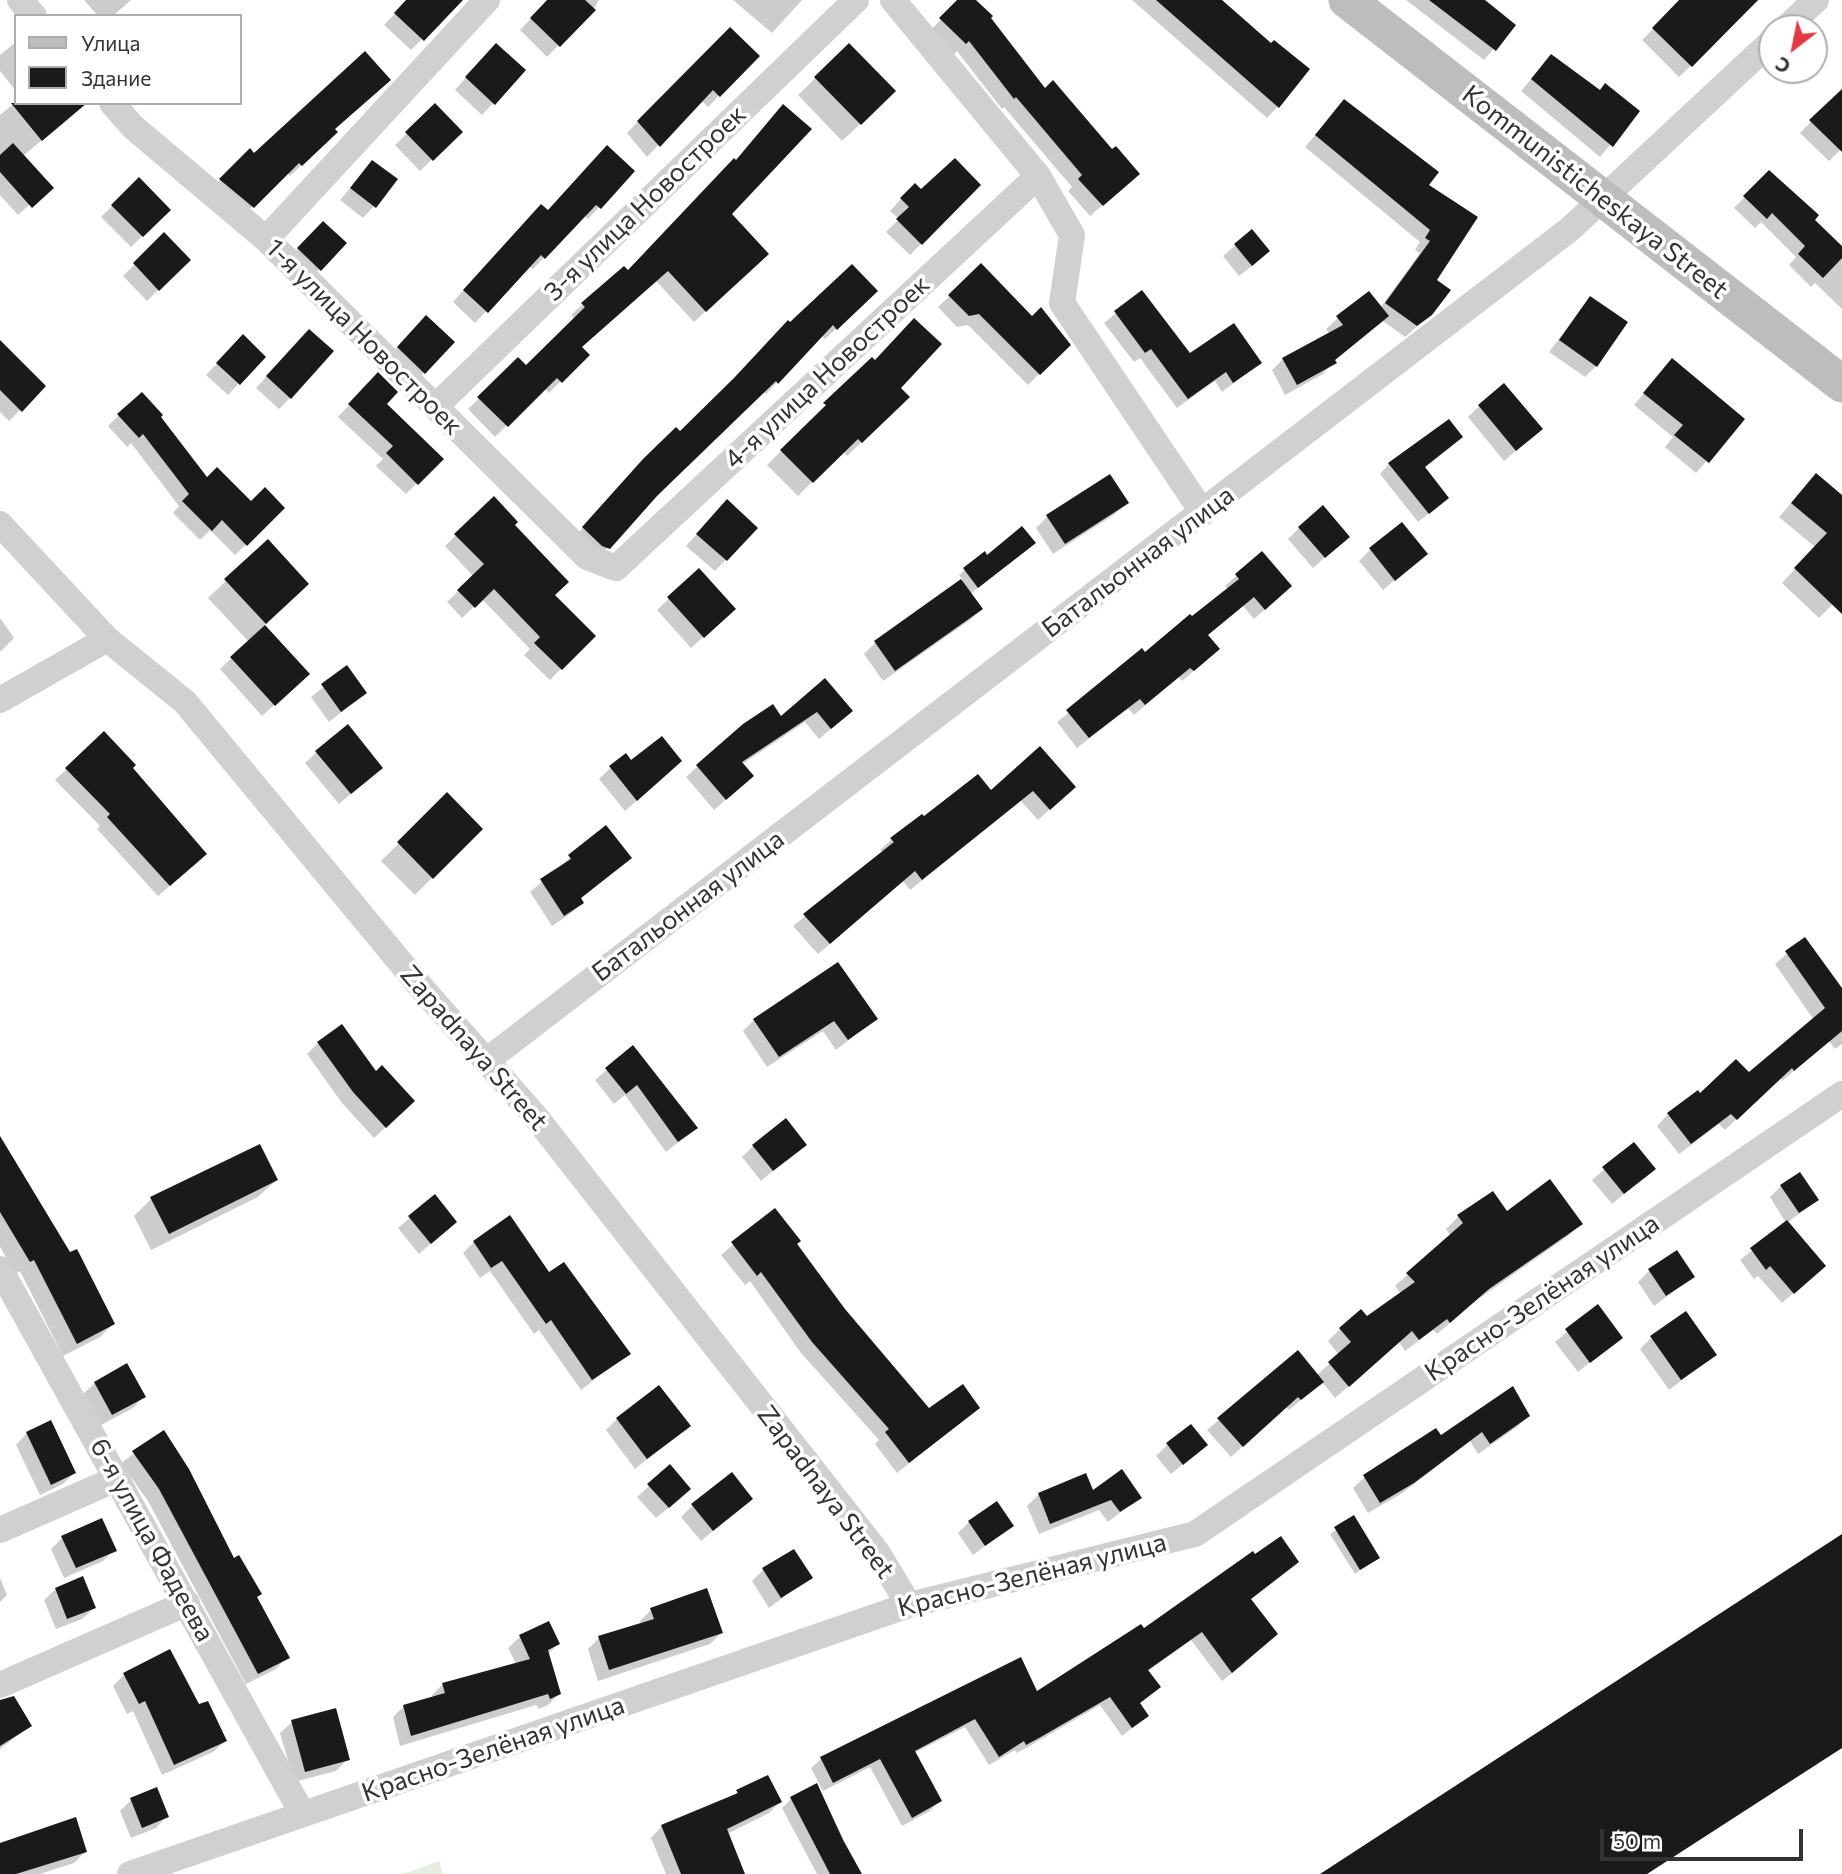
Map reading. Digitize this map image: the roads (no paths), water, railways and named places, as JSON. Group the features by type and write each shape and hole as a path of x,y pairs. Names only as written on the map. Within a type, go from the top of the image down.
{"main road":[{"name":"Kommunisticheskaya Street","path":"1347,0 1842,384"}],"street":[{"path":"20,0 32,14"},
{"path":"266,239 487,0"},
{"name":"3-я улица Новостроек","path":"435,407 856,0"},
{"path":"893,0 1038,176 1072,235 1062,303 1203,513"},
{"path":"1800,14 1815,0"},
{"name":"Батальонная улица","path":"486,1061 1559,237 1604,199 1758,54"},
{"name":"1-я улица Новостроек","path":"114,105 132,127 266,239 587,557 616,568"},
{"name":"4-я улица Новостроек","path":"616,568 1038,176"},
{"name":"Zapadnaya Street","path":"0,524 107,639 185,702 420,986 535,1116 877,1552 909,1605"},
{"path":"0,700 107,639"},
{"name":"Красно-Зелёная улица","path":"130,1874 302,1813 551,1731 909,1605 1195,1534 1842,1094"},
{"name":"6-я улица Фадеева","path":"0,1269 302,1813"},
{"path":"0,1530 118,1478"},
{"path":"0,1685 187,1603"}]}
